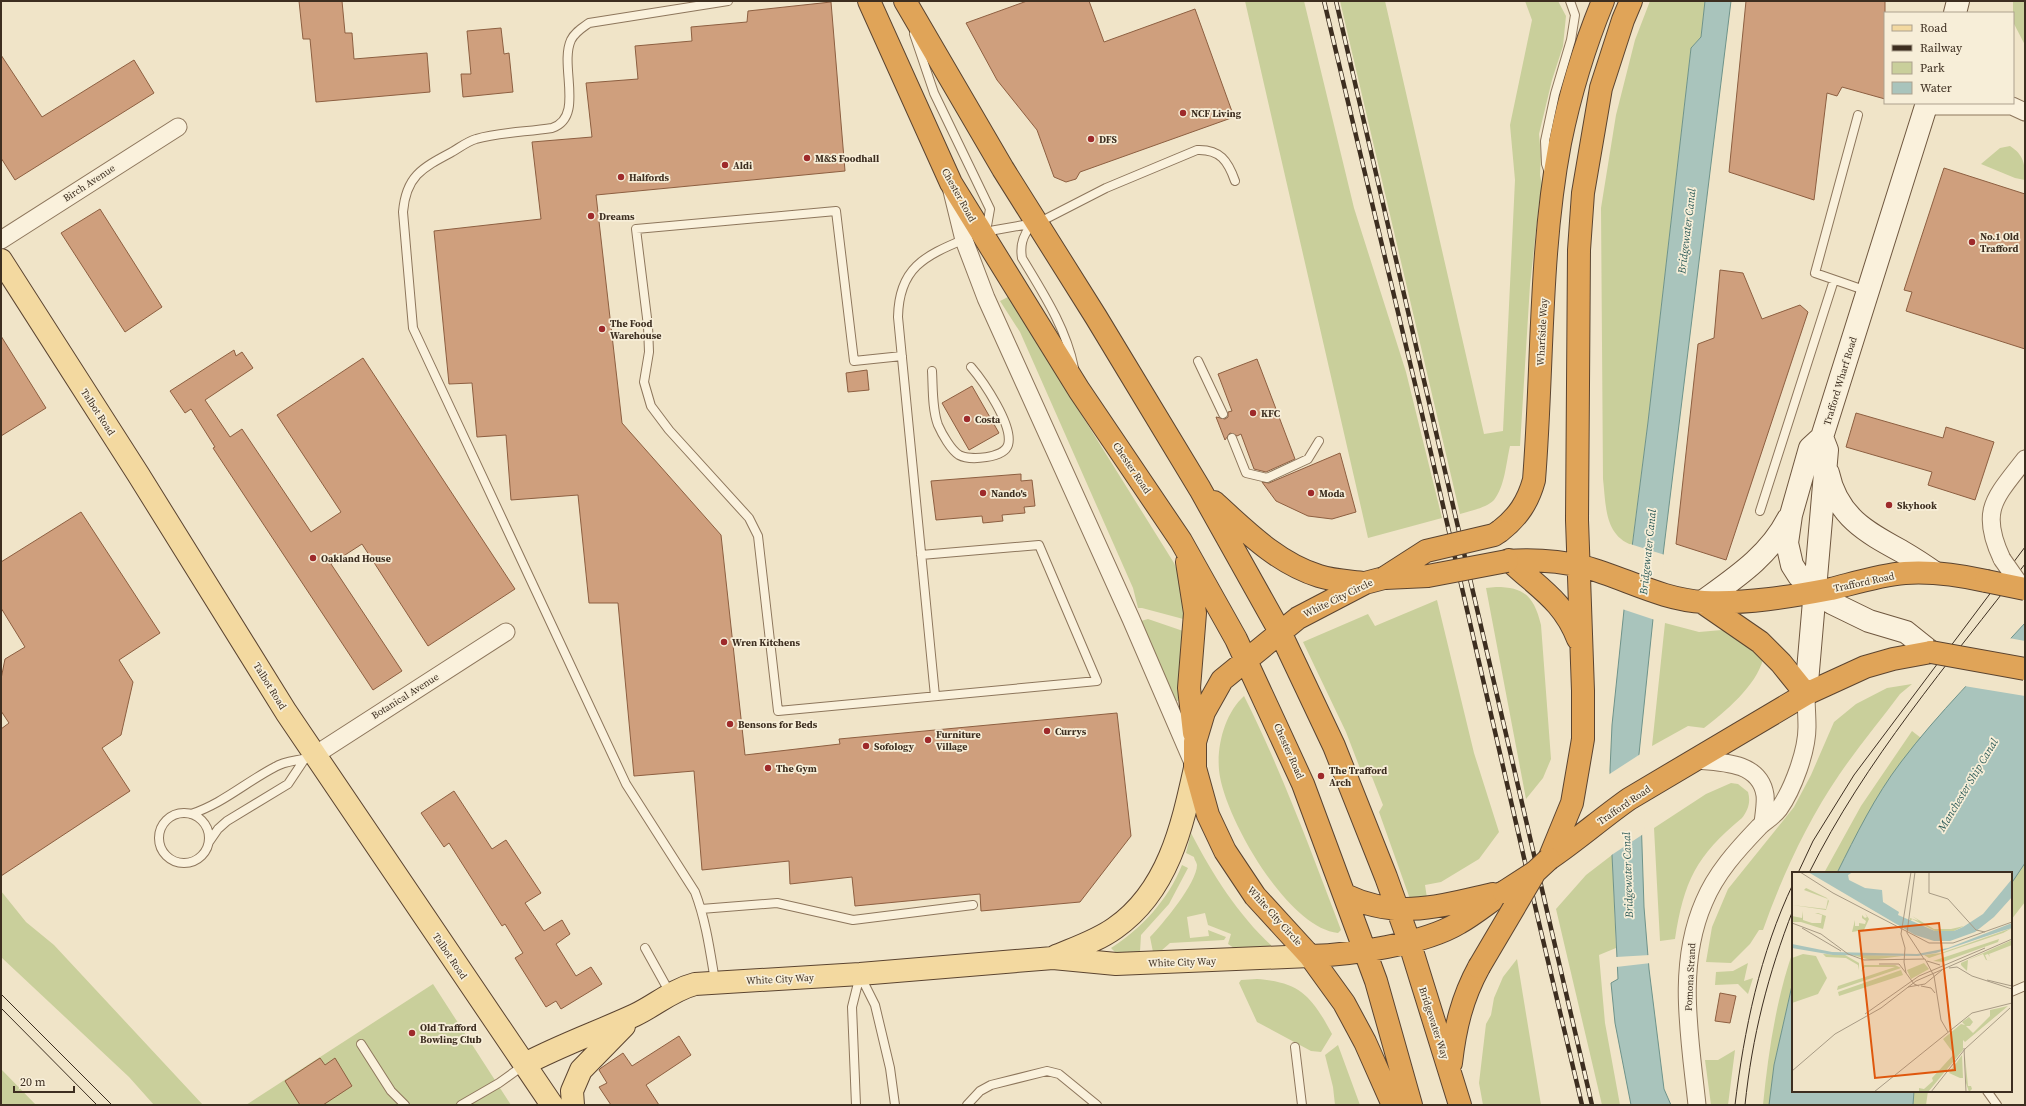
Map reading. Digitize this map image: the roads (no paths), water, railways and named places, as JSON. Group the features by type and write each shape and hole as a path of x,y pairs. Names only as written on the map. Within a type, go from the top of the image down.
{"highway":[{"name":"Chester Road","path":"869,1 951,183 972,236 1079,390 1181,541 1223,615 1304,784 1365,951"},
{"name":"Wharfside Way","path":"1375,580 1426,551 1494,535 1522,510 1528,501 1534,480 1543,297 1554,184 1572,93 1603,1"},
{"path":"1568,835 1583,739 1577,490 1579,250 1583,194 1601,88 1623,20 1631,1"},
{"path":"905,2 1003,169 1200,489 1280,632 1334,746 1409,941"},
{"path":"1200,489 1255,539 1289,563 1319,576 1340,581 1375,580"},
{"path":"1181,541 1189,570 1195,613 1189,688 1195,742"},
{"path":"1508,560 1545,590 1562,608 1573,626 1582,648"},
{"name":"Trafford Road","path":"1508,560 1548,561 1578,566 1618,578 1661,594 1702,602 1729,603 1767,600 1815,592 1881,577 1904,574 1935,573 2024,589"},
{"name":"White City Circle","path":"1393,1105 1365,1042 1344,1004 1310,956 1255,896 1233,866 1212,826 1194,768 1195,742 1204,712 1213,693 1222,680 1298,618 1375,580 1428,576 1508,560"},
{"name":"Trafford Road","path":"1702,602 1760,642 1781,663 1806,694"},
{"name":"Trafford Road","path":"1542,866 1568,835 1606,815 1806,694 1865,667 1893,659 1932,652 2025,669"},
{"path":"1310,956 1339,955 1365,951 1431,935 1460,923 1542,866"},
{"path":"1450,1070 1459,1015 1466,992 1479,967 1542,866"},
{"path":"1345,895 1360,902 1380,908 1398,910 1424,909 1504,892"},
{"name":"Bridgewater Way","path":"1409,941 1460,1104"},
{"path":"1365,951 1411,1105"}],"main road":[{"name":"Talbot Road","path":"1,260 138,474 286,712 309,757 525,1064 552,1105"},
{"name":"White City Way","path":"1053,958 1098,939 1115,928 1148,898 1166,866 1185,812 1194,768"},
{"name":"White City Way","path":"525,1064 556,1047 581,1039 636,1014 670,993 695,984 860,974 1053,958 1116,964 1310,956"},
{"path":"573,1105 572,1091 580,1070 636,1014"}],"street":[{"path":"1955,12 1958,1"},
{"path":"1926,105 2012,106 2025,112"},
{"name":"Trafford Wharf Road","path":"1806,694 1827,450 1822,437 1926,105"},
{"name":"Birch Avenue","path":"1,240 178,127"},
{"path":"972,236 991,310 1131,619 1194,768"},
{"path":"1822,437 1810,448 1791,515 1787,543 1792,565 1799,576 1815,592 1843,610 1869,621 1906,632 1932,652"},
{"path":"2024,589 2002,559 1991,533 1990,517 1995,498 2025,459"},
{"path":"1825,460 1836,500 1854,522 1870,534 1903,552 1935,573"},
{"path":"1702,602 1753,565 1783,529 1791,515"},
{"name":"Botanical Avenue","path":"309,757 506,632"},
{"name":"Pomona Strand","path":"1697,1105 1688,1022 1688,978 1692,937 1704,901 1722,869 1763,823 1779,809 1794,778 1806,746 1806,694"},
{"path":"1696,760 1740,766 1754,773 1761,781 1765,796 1763,823"}],"lane":[{"path":"715,982 709,942 695,892 626,784 413,328 403,212 405,196 411,181 422,169 435,160 475,139 552,128 564,122 569,111 568,51 572,40 579,30 589,23 728,1"},
{"path":"1554,184 1546,164 1545,141 1555,94 1571,40 1575,15 1570,1"},
{"path":"905,2 919,50 934,93 990,208 988,226 972,236 930,256 917,265 901,289 898,299 898,317 935,696"},
{"path":"1858,115 1815,273 1868,291"},
{"path":"1079,390 1072,354 1061,326 1022,258 1020,249 1022,240 1030,227 1106,188 1197,150 1210,151 1221,155 1229,164 1235,181"},
{"path":"902,356 854,361 836,210 636,228 648,326 649,352 644,382 651,406 669,430 749,518 758,536 778,711 1097,681 1039,545 921,555"},
{"path":"972,236 1037,223"},
{"path":"1760,511 1834,280"},
{"path":"1198,362 1223,414"},
{"path":"932,371 936,417 939,426 955,452 961,456 968,457 993,456 1003,453 1008,444 1009,433 1006,424 980,378 971,367"},
{"path":"1232,438 1246,473 1267,478 1308,459 1319,441"},
{"path":"191,814 217,804 276,766 309,757"},
{"path":"209,842 207,827 198,816 191,814 176,814 164,823 159,837 163,852 175,861 190,863 203,855 209,842 218,829 228,821 288,784 309,757"},
{"path":"701,909 777,903 853,920 973,905"},
{"path":"645,948 670,993"},
{"path":"856,1105 852,1007 860,974"},
{"path":"860,974 875,1005 890,1068 895,1105"},
{"path":"2012,992 2025,986"},
{"path":"362,1044 391,1091 405,1105"},
{"path":"1295,1047 1302,1105"},
{"path":"461,1105 493,1087 525,1064"},
{"path":"967,1105 980,1091 991,1085 1047,1071 1059,1074 1097,1105"},
{"path":"1988,1092 1997,1105"}],"water":[{"name":"Bridgewater Canal","path":"1705,1 1731,1 1663,555 1653,619 1639,754 1644,907 1649,969 1664,1089 1671,1105 1631,1105 1615,1023 1611,983 1618,979 1612,855 1610,770 1612,725 1624,610 1648,422 1691,48 1701,37"},
{"name":"Manchester Ship Canal","path":"2025,623 2025,863 2012,882 2012,872 1838,872 1874,802 1901,762 1945,709"},
{"path":"1792,985 1792,1092 1914,1092 1913,1105 1769,1105 1774,1065"}],"tram line":[{"path":"1798,872 1813,841 1854,775 2025,547"},
{"path":"1810,872 1831,831 1882,752 1938,675 2025,564"},
{"path":"1735,1105 1743,1049 1755,992 1771,937 1792,886"},
{"path":"1745,1105 1752,1055 1762,1006 1776,958 1792,913"},
{"path":"1,994 112,1105"},
{"path":"1,1008 97,1105"}],"railway":[{"path":"1324,1 1416,388 1582,1105"},
{"path":"1336,1 1592,1105"}],"place":[{"name":"NCF Living","path":"1183,113"},
{"name":"DFS","path":"1091,139"},
{"name":"M&S Foodhall","path":"807,158"},
{"name":"Aldi","path":"725,165"},
{"name":"Halfords","path":"621,177"},
{"name":"Dreams","path":"591,216"},
{"name":"No.1 Old Trafford","path":"1972,242"},
{"name":"The Food Warehouse","path":"602,329"},
{"name":"KFC","path":"1253,413"},
{"name":"Costa","path":"967,419"},
{"name":"Nando's","path":"983,493"},
{"name":"Moda","path":"1311,493"},
{"name":"Skyhook","path":"1889,505"},
{"name":"Oakland House","path":"313,558"},
{"name":"Wren Kitchens","path":"724,642"},
{"name":"Bensons for Beds","path":"730,724"},
{"name":"Currys","path":"1047,731"},
{"name":"Furniture Village","path":"928,740"},
{"name":"Sofology","path":"866,746"},
{"name":"The Gym","path":"768,768"},
{"name":"The Trafford Arch","path":"1321,776"},
{"name":"Old Trafford Bowling Club","path":"412,1033"}]}
